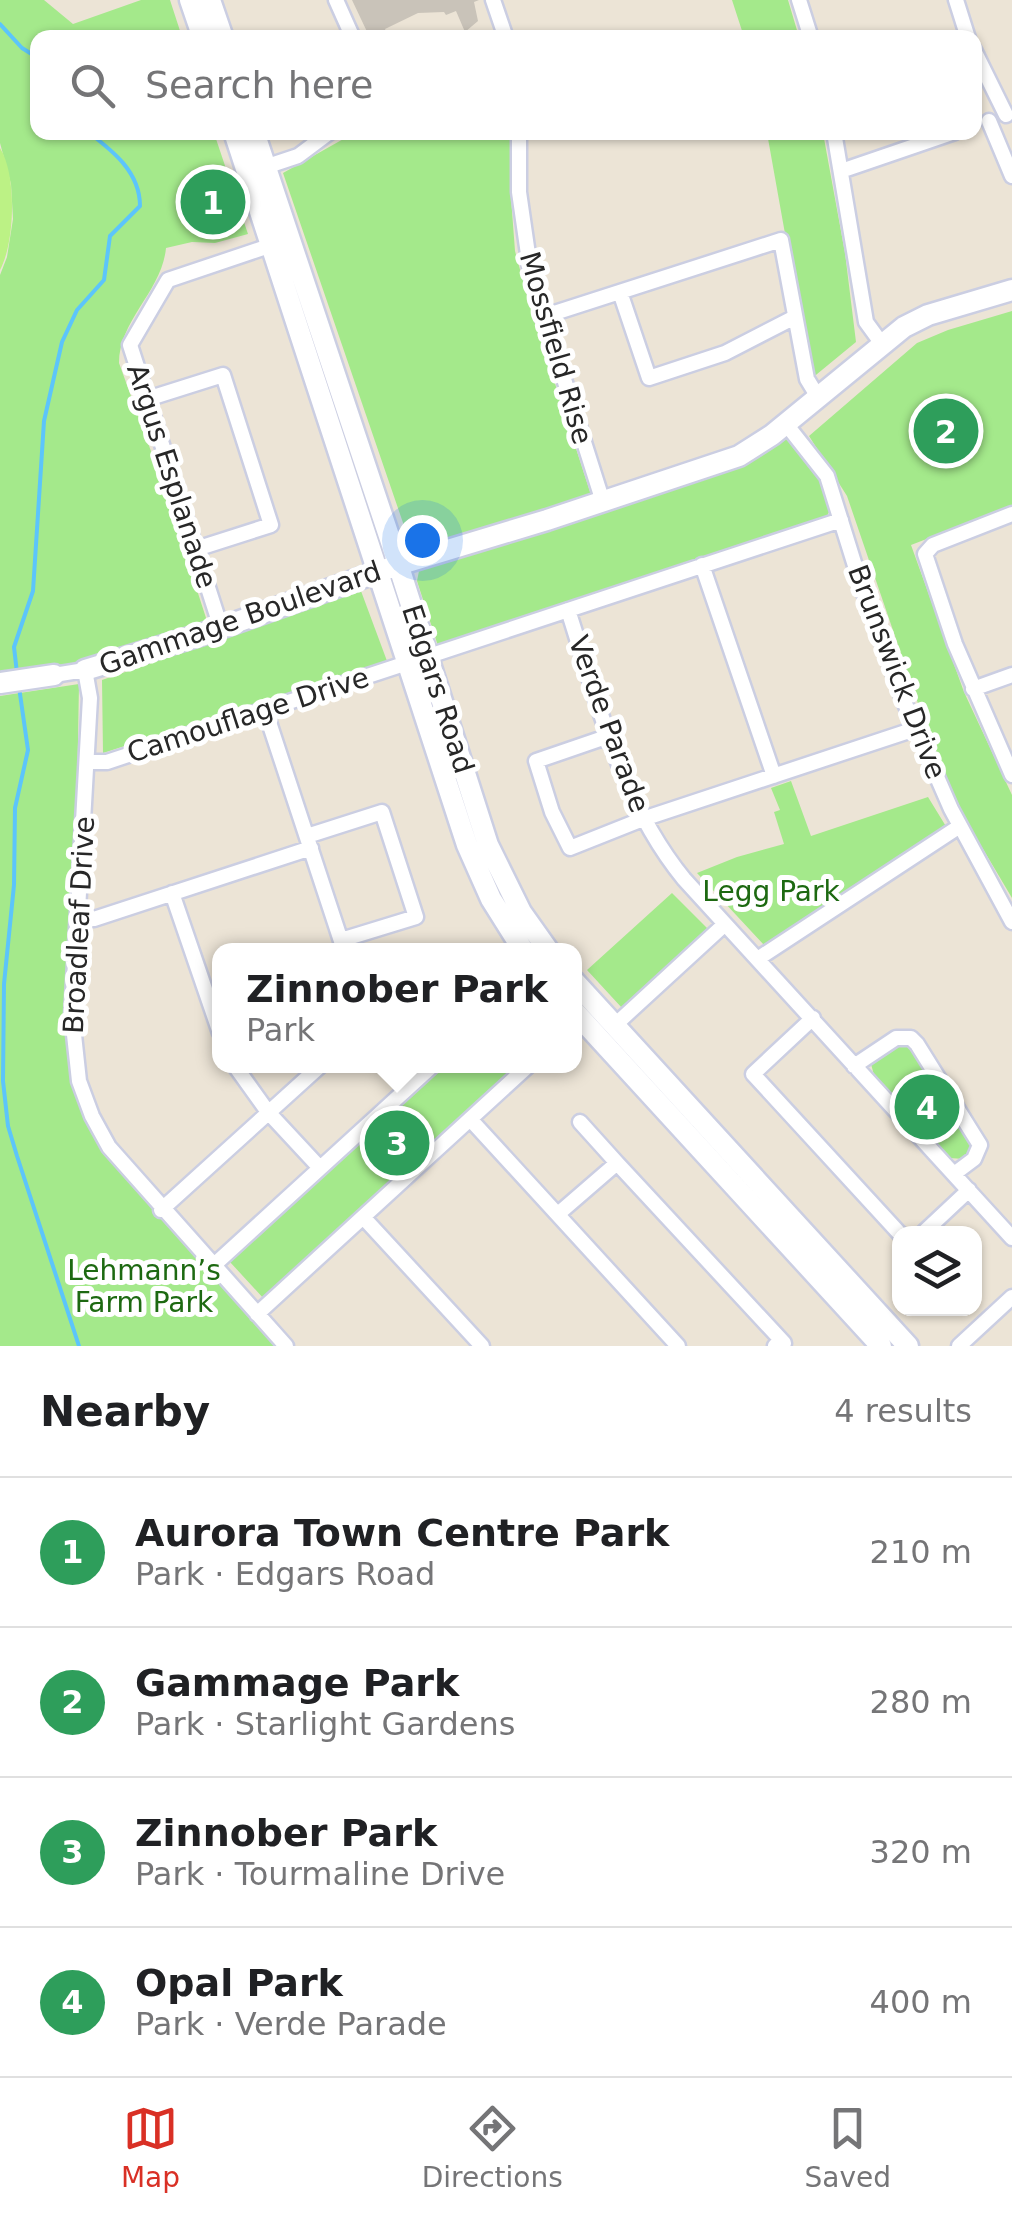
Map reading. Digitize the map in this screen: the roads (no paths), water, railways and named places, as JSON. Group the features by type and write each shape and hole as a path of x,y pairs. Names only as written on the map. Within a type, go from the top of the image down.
{"main road":[{"path":"190,0 199,30"},
{"path":"210,0 219,30"},
{"name":"Edgars Road","path":"237,140 280,243 388,568 478,873 518,943"},
{"name":"Edgars Road","path":"257,140 280,243"},
{"name":"Gammage Boulevard","path":"85,670 739,456 786,424 904,327 928,315 1012,290"},
{"name":"Edgars Road","path":"416,660 488,845 521,912 543,943"},
{"name":"Gammage Boulevard","path":"0,683 54,674"},
{"path":"582,1015 608,1032 908,1346"},
{"path":"608,1032 881,1346"}],"street":[{"path":"336,0 349,30"},
{"path":"493,0 503,30"},
{"path":"800,0 808,30"},
{"path":"956,0 965,30"},
{"path":"982,65 1009,114 982,124 1012,176"},
{"path":"265,167 298,156 319,140"},
{"name":"Mossfield Rise","path":"519,140 522,230 542,317 603,502"},
{"path":"835,140 866,322 882,344"},
{"path":"841,170 932,140"},
{"path":"542,317 781,240 807,379 818,397"},
{"name":"Argus Esplanade","path":"221,628 130,345 162,285 280,243"},
{"path":"620,292 649,378 725,353 795,317"},
{"path":"146,399 222,375 271,525 196,549"},
{"name":"Brunswick Drive","path":"786,424 826,476 872,618 915,729 960,826 1012,922"},
{"path":"1012,514 926,550 926,563 973,689 1012,775"},
{"name":"Camouflage Drive","path":"87,762 107,762 841,520"},
{"path":"702,566 774,776"},
{"name":"Verde Parade","path":"568,610 609,736 642,819 672,864 1012,1238"},
{"name":"Gammage Boulevard","path":"54,674 85,670"},
{"name":"Broadleaf Drive","path":"85,670 90,698 72,1016 79,1081 109,1147 161,1210 286,1346"},
{"path":"973,689 1012,675"},
{"path":"265,710 341,943"},
{"path":"609,736 536,761 552,812 570,848 642,819 915,729"},
{"path":"78,920 94,919 172,893 382,812 416,917 350,943"},
{"path":"758,958 960,826"},
{"path":"172,893 212,1010"},
{"path":"608,1032 725,924"},
{"path":"813,1018 754,1074 893,1226"},
{"path":"854,1066 896,1038 911,1038 917,1044 980,1145 974,1158 954,1174"},
{"path":"240,1073 268,1112 320,1168"},
{"path":"161,1210 312,1073"},
{"path":"214,1266 421,1073"},
{"path":"257,1314 520,1073"},
{"path":"470,1118 678,1346"},
{"path":"580,1122 782,1345"},
{"path":"558,1214 617,1163"},
{"path":"931,1226 969,1190"},
{"path":"363,1216 482,1346"},
{"path":"959,1346 1012,1297"}],"waterway":[{"path":"0,24 30,53"},
{"path":"17,673 14,647 33,591 44,421 62,342 77,310 104,280 110,236 140,206 130,173 97,140"},
{"path":"19,687 28,750 15,808 14,885 4,984 3,1081 8,1126 79,1346"}],"place":[{"name":"Aurora Town Centre Park","path":"213,202"},
{"name":"Gammage Park","path":"946,431"},
{"name":"Opal Park","path":"927,1107"},
{"name":"Zinnober Park","path":"397,1143"}],"park label":[{"name":"Legg Park","path":"771,891"},
{"name":"Lehmann’s Farm Park","path":"144,1286"}]}
